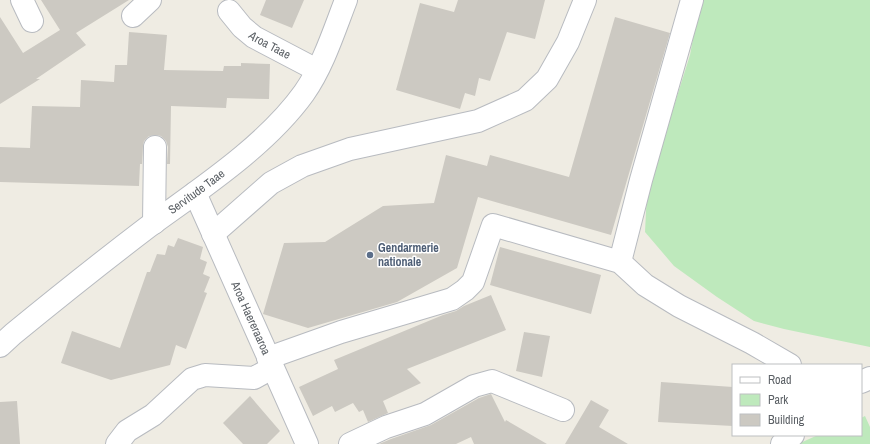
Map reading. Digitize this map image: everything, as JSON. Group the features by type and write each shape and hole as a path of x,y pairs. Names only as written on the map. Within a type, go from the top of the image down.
{"street":[{"path":"22,0 32,21"},
{"path":"133,16 150,0"},
{"name":"Servitude Taae","path":"0,346 67,290 223,172 262,139 288,114 305,92 318,68 346,0"},
{"path":"213,234 271,183 302,166 350,149 478,121 525,100 547,79 568,42 585,0"},
{"path":"620,262 641,180 692,0"},
{"name":"Aroa Taae","path":"229,10 242,27 254,37 313,68 318,68"},
{"path":"154,223 155,147"},
{"name":"Aroa Haereraaroa","path":"195,193 306,444"},
{"path":"117,444 127,431 153,415 192,379 205,375 254,378 270,363 341,332 452,299 473,282 493,225 620,262 645,285 679,306 752,343 788,364"},
{"path":"350,444 386,427 425,414 474,386 492,381 564,410"},
{"path":"782,444 792,436"}],"green space":[{"path":"702,0 870,0 870,347 784,329 754,321 674,266 645,232 647,192 690,55 698,11"},
{"path":"865,416 870,427 870,444 798,444 816,436 862,436 862,418"}],"building":[{"path":"41,0 129,0 76,33 86,45 36,79 40,79 0,104 0,17 23,53 60,30"},
{"path":"266,0 304,0 292,28 260,15"},
{"path":"458,0 545,0 535,39 507,32 490,81 479,78 475,96 465,93 460,109 396,90 420,3 454,12"},
{"path":"615,17 670,33 611,235 478,197 457,268 397,302 308,328 263,314 284,243 325,242 383,206 434,203 446,155 487,166 490,155 569,177"},
{"path":"129,32 167,35 164,70 223,71 224,66 241,66 241,63 270,64 269,99 227,98 226,108 171,106 170,164 167,164 168,147 166,141 161,136 149,136 144,141 143,146 139,186 0,182 0,147 30,148 32,106 80,107 81,80 114,82 115,65 127,65"},
{"path":"178,238 203,247 200,259 207,262 203,274 210,277 204,292 207,293 186,349 176,345 170,365 111,380 61,363 72,331 120,348 147,272 150,272 157,254 165,255 168,245 174,247"},
{"path":"500,247 601,275 591,314 490,285"},
{"path":"491,295 506,330 407,369 421,383 383,401 388,413 368,422 363,410 359,412 353,403 335,412 332,406 313,416 299,387 338,369 334,360 456,311 464,306"},
{"path":"524,332 550,336 542,377 516,371"},
{"path":"661,382 732,387 732,426 658,422"},
{"path":"491,394 505,422 506,420 547,444 474,444 471,437 456,444 379,444 431,425 479,398"},
{"path":"250,396 280,431 267,444 243,444 223,423"},
{"path":"591,400 609,410 599,427 628,444 565,444"},
{"path":"17,401 20,444 0,444 0,402"}],"place":[{"name":"Gendarmerie nationale","path":"370,255"}]}
